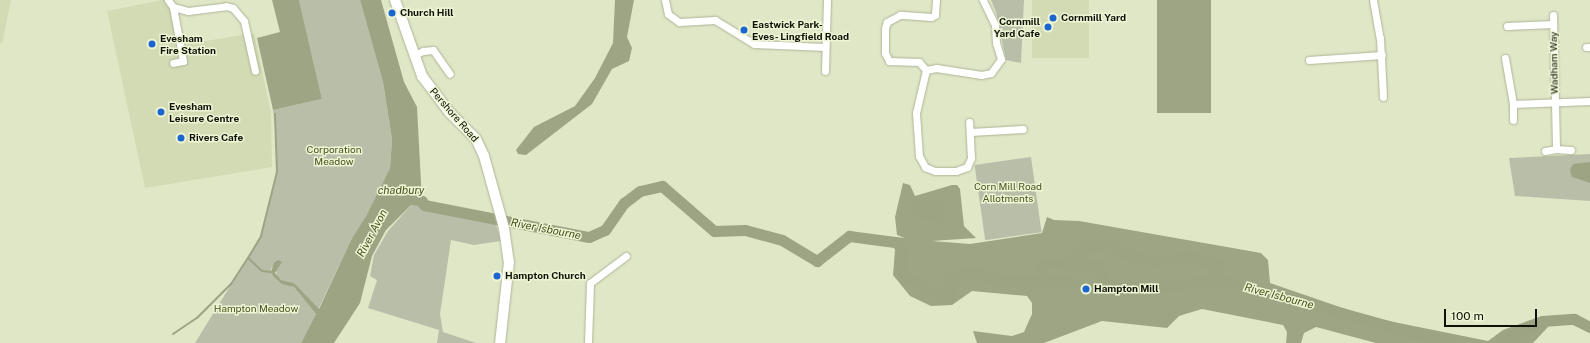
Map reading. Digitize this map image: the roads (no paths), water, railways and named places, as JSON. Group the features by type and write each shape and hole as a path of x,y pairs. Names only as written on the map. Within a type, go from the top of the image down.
{"main road":[{"name":"Pershore Road","path":"395,0 413,56 434,94 476,139 484,156 504,228 509,262 500,343"}],"street":[{"path":"168,0 173,7 183,62 173,63"},
{"path":"665,0 668,14 679,22 715,20 754,44 825,48"},
{"path":"825,71 828,0"},
{"path":"926,70 916,61 889,61 885,53 885,28 896,16 931,17 935,15 936,0"},
{"path":"926,70 936,68 981,75 996,70 1001,59 996,43 995,25 983,0"},
{"path":"1373,0 1382,55 1383,97"},
{"path":"173,7 188,11 226,6 233,8 244,22 255,71"},
{"name":"Wadham Way","path":"1553,15 1556,148"},
{"name":"Wadham Way","path":"1507,26 1553,24"},
{"path":"413,56 423,51 434,50 450,74"},
{"path":"1309,60 1382,55"},
{"path":"1505,58 1513,104 1513,120"},
{"path":"926,70 917,103 920,162 929,170 956,170 967,167 971,158 969,122"},
{"path":"1513,104 1590,101"},
{"path":"970,132 1023,129"},
{"path":"1545,151 1556,148 1571,150"},
{"path":"588,343 590,283 626,256"}],"water":[{"name":"chadbury","path":"360,0 381,0 404,82 417,107 422,201 412,204 386,230 372,256 360,303 334,343 301,343 316,314 294,287 282,284 273,276 271,272 274,263 278,260 282,262 275,273 281,280 294,283 319,309 352,238 366,216 390,168 392,139 383,82"},
{"path":"1590,162 1590,183 1572,177 1570,170 1573,164"},
{"path":"911,200 945,200 943,223 910,215"},
{"path":"1076,252 1080,253 1090,265 1089,268 1068,270 1047,266 1043,268 1042,278 1034,266 1035,262 1040,260 1069,259"}],"waterway":[{"path":"271,272 262,271 248,258 261,236 277,172 275,114"},
{"name":"River Isbourne","path":"408,198 422,201 424,205 589,237 605,230 624,203 640,191 662,186 714,231 745,230 782,240 817,261 849,236 895,242 903,248 900,267 903,276 946,299 951,295 950,280 966,272 977,272 997,280 1072,281"},
{"path":"1070,263 1075,260 1080,247 1109,243 1129,255 1151,261 1189,257 1219,264 1218,279"},
{"path":"173,334 197,318 231,284 248,258"},
{"name":"River Isbourne","path":"1075,264 1098,266 1105,284 1149,289 1218,279 1451,343"},
{"name":"River Isbourne","path":"1093,284 1105,284"},
{"name":"River Isbourne","path":"1501,343 1521,330 1542,321 1574,319 1590,327"}],"place":[{"name":"Church Hill","path":"392,13"},
{"name":"Cornmill Yard","path":"1053,18"},
{"name":"Cornmill Yard Cafe","path":"1048,27"},
{"name":"Eastwick Park- Eves- Lingfield Road","path":"744,30"},
{"name":"Evesham Fire Station","path":"152,44"},
{"name":"Evesham Leisure Centre","path":"161,112"},
{"name":"Rivers Cafe","path":"181,138"},
{"name":"Hampton Church","path":"497,276"},
{"name":"Hampton Mill","path":"1086,289"}],"park label":[{"name":"Corporation Meadow","path":"334,154"},
{"name":"Corn Mill Road Allotments","path":"1008,192"},
{"name":"Hampton Meadow","path":"256,309"}],"water label":[{"name":"River Avon","path":"372,233"}]}
